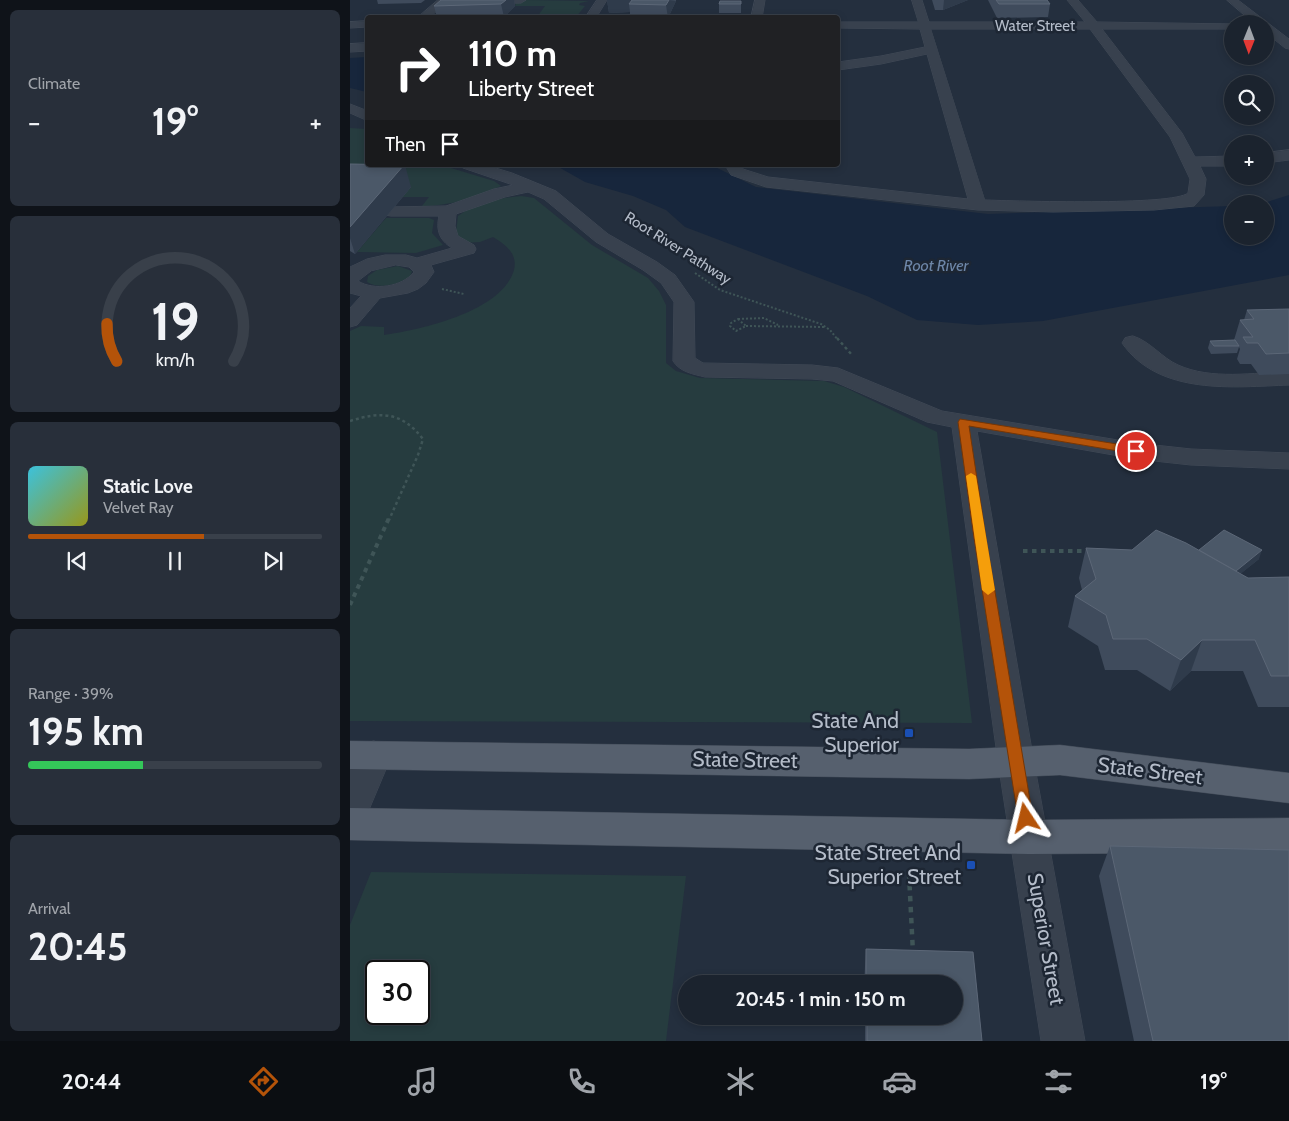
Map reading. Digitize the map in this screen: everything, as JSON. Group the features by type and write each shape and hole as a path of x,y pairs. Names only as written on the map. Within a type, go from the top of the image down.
{"main road":[{"name":"State Street","path":"362,755 969,764 1060,760 1289,788"},
{"path":"350,824 1029,837 1289,835"}],"street":[{"path":"426,15 443,0 521,0"},
{"path":"592,15 602,0"},
{"path":"757,15 760,0"},
{"path":"917,0 978,205"},
{"path":"734,167 737,172 766,182 978,205 1154,205 1188,202 1196,195 1198,179 1177,136 1094,26 1072,0"},
{"path":"1232,0 1250,15"},
{"path":"350,25 365,24"},
{"name":"Water Street","path":"840,25 1224,26"},
{"path":"1274,26 1285,26"},
{"path":"1274,34 1289,45"},
{"path":"350,48 365,47"},
{"path":"840,66 881,60 931,49"},
{"path":"350,108 365,116"},
{"path":"1274,157 1289,155"},
{"path":"1190,162 1224,161"},
{"path":"475,167 532,186 560,202 612,245 660,272 675,286 684,302 682,355 684,361 690,365 705,370 718,371 812,372 838,376 936,417 1136,451 1191,457 1289,461"},
{"path":"391,211 448,211 500,193 532,186"},
{"path":"350,278 358,270 378,262 401,260 419,263 467,249 450,239 446,226 448,211"},
{"path":"350,284 355,289 375,292 398,289 417,281 424,272 424,267 419,263"},
{"path":"350,321 375,292"},
{"path":"1133,344 1151,359 1178,373 1211,380 1289,378"},
{"name":"Superior Street","path":"963,422 1016,762 1063,1041"},
{"path":"350,813 362,755"}],"path":[{"name":"Root River Pathway","path":"689,268 720,290 811,319 825,327 856,359"},
{"path":"438,288 464,294"},
{"path":"778,326 775,322 767,319 749,317 738,319 732,323 731,329 736,332 746,326 825,327"},
{"path":"738,319 746,326"},
{"path":"350,421 366,415 386,414 415,426 422,438 418,455 350,605"},
{"path":"1023,551 1092,551"},
{"path":"908,874 913,960"}],"green space":[{"path":"526,0 589,1 580,3 579,5 585,6 578,15 538,15 545,6 515,6 516,3"},
{"path":"350,128 365,129 365,167 448,167 494,181 501,186 463,200 442,205 422,206 429,197 403,197 350,187"},
{"path":"521,196 534,198 592,245 648,278 659,291 666,305 666,363 676,371 700,378 824,381 844,387 937,432 972,723 350,721 350,331 361,326 384,327 384,335 418,329 477,308 494,297 506,285 514,270 513,255 510,250 493,237 480,242 462,243 456,232 458,216 472,207 504,198"},
{"path":"386,218 429,218 434,220 432,233 443,245 416,253 357,252"},
{"path":"398,266 412,271 410,277 394,284 383,286 367,282 368,276 377,270"},
{"path":"371,872 686,876 666,1041 350,1041 350,925"}],"water":[{"path":"365,57 365,92 350,88 350,58"},
{"name":"Root River","path":"559,167 715,167 756,187 988,214 1224,206 1224,245 1274,245 1274,200 1289,195 1289,275 1043,321 978,325 917,320 867,296 685,227 666,210 633,196 585,182"}],"building":[{"path":"441,0 506,0 501,4 434,6"},
{"path":"632,0 669,0 666,5 629,4"},
{"path":"996,0 1047,0 1050,4 999,4"},
{"path":"720,1 741,1 741,4 719,4"},
{"path":"350,164 365,164 365,167 402,167 350,227"},
{"path":"1289,309 1289,353 1266,354 1258,343 1247,343 1243,337 1253,337 1240,320 1254,319 1247,310"},
{"path":"1235,340 1239,346 1214,346 1210,341"},
{"path":"1156,530 1186,543 1248,578 1289,577 1289,676 1271,676 1255,640 1202,640 1181,660 1147,639 1113,639 1106,615 1075,596 1096,579 1086,548 1132,550"},
{"path":"1224,530 1262,550 1236,571 1199,550"},
{"path":"1110,846 1289,850 1289,1041 1153,1041"},
{"path":"866,949 973,952 982,1041 867,1041 867,1025 963,1025 963,975 866,975"}],"slow traffic":[{"path":"971,476 988,590"}],"place":[{"name":"State And Superior","path":"909,733"},
{"name":"State Street And Superior Street","path":"971,865"}],"route":[{"path":"1026,818 1013,746 963,422 1136,451"}]}
